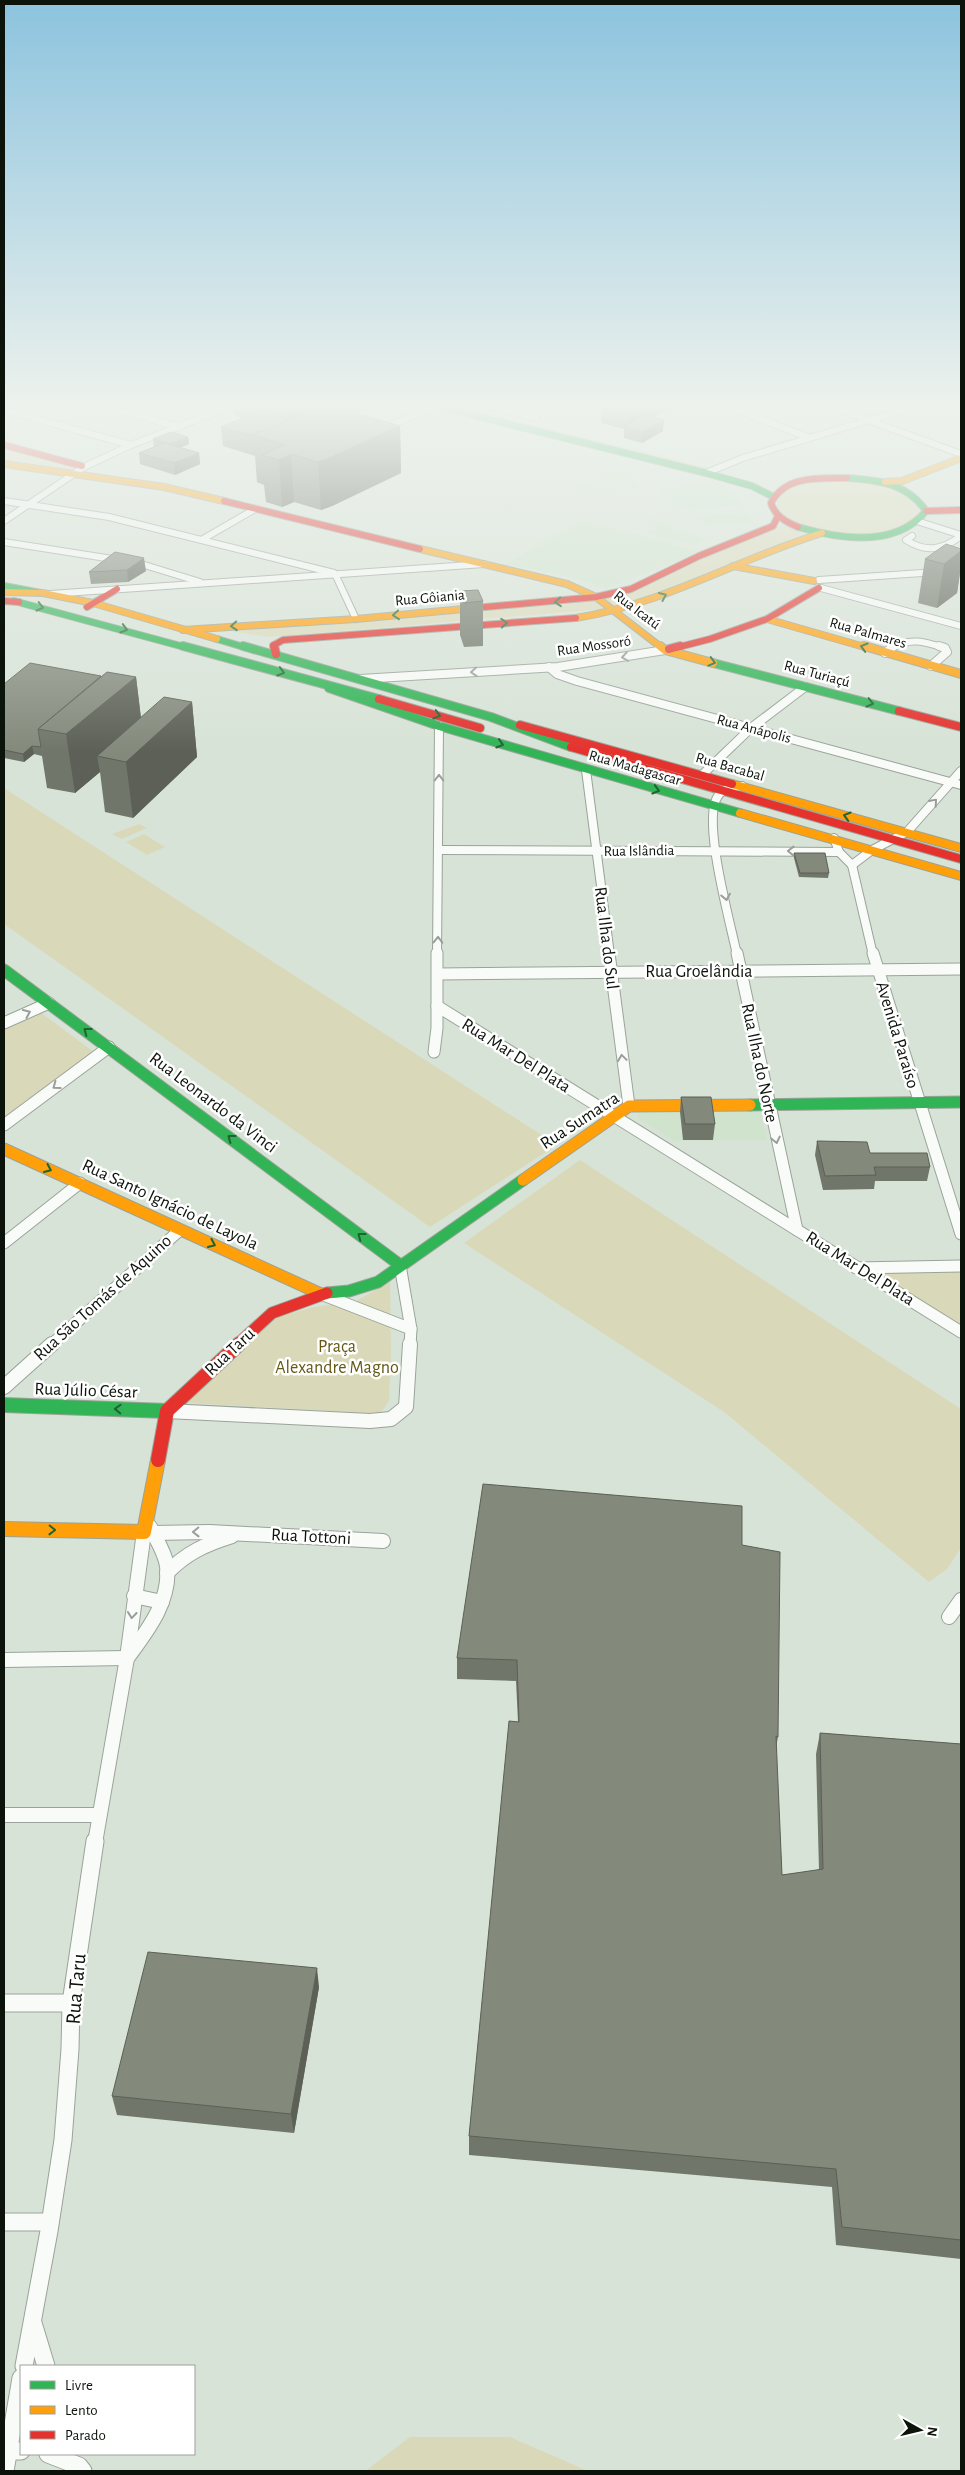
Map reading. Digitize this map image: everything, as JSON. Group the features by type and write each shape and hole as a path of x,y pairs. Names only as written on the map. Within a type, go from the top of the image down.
{"street":[{"path":"128,522 328,571 336,576 356,619"},
{"path":"203,539 228,522"},
{"name":"Rua Icatú","path":"317,522 567,584 596,597 665,650"},
{"name":"Rua Gôiania","path":"183,630 356,619 596,597 631,589 699,556 774,526 776,522"},
{"path":"789,522 804,529 822,533 868,536 908,529 920,522 961,535"},
{"name":"Rua Gôiania","path":"276,654 274,645 283,640 562,618 614,612 656,600 732,566 805,537 822,533"},
{"path":"912,536 906,540 926,550 934,551 942,549 961,535"},
{"path":"4,542 138,563 207,584"},
{"path":"699,556 732,566 820,584 838,591 961,626"},
{"path":"4,592 47,594 117,588 336,576 484,564"},
{"path":"302,578 311,575 312,570 309,567"},
{"path":"820,584 839,578 915,574 945,575"},
{"name":"Rua Mossoró","path":"360,679 549,667 665,650 710,638 767,619 820,584"},
{"path":"4,586 93,603 491,717 555,743 718,798"},
{"path":"77,616 117,588"},
{"path":"4,600 77,616 385,700 961,867"},
{"name":"Rua Palmares","path":"767,619 961,674"},
{"path":"329,620 321,627 333,636"},
{"path":"885,653 904,640 946,648 947,652 931,666"},
{"name":"Rua Turiaçú","path":"665,650 961,727"},
{"name":"Rua Anápolis","path":"549,667 557,674 577,681 961,785"},
{"name":"Rua Madagascar","path":"304,679 439,726 586,770 718,798 834,838 882,843 961,876"},
{"path":"702,775 751,728 804,687"},
{"path":"385,700 396,695 400,690"},
{"name":"Rua Bacabal","path":"491,717 961,848"},
{"path":"434,1052 437,1028 438,974 439,726"},
{"name":"Rua Ilha do Sul","path":"586,770 610,972 629,1106"},
{"path":"834,838 839,852 852,865 882,843 907,832 961,771"},
{"path":"718,798 726,788 742,786"},
{"name":"Rua Ilha do Norte","path":"718,798 716,849 767,1103 797,1230"},
{"path":"875,823 882,843"},
{"path":"882,843 961,859"},
{"name":"Rua Islândia","path":"439,850 595,852 716,849 839,852"},
{"name":"Avenida Paraíso","path":"852,865 877,970 961,1234"},
{"name":"Rua Groelândia","path":"438,974 740,973 961,969"},
{"name":"Rua Leonardo da Vinci","path":"4,970 400,1265"},
{"path":"4,1023 49,1003"},
{"name":"Rua Mar Del Plata","path":"437,1006 613,1118 961,1332"},
{"path":"4,1124 109,1047"},
{"name":"Rua Sumatra","path":"400,1265 629,1106 961,1102"},
{"name":"Rua Santo Ignácio de Layola","path":"4,1149 321,1294"},
{"path":"4,1243 80,1183"},
{"name":"Rua São Tomás de Aquino","path":"4,1387 180,1230"},
{"path":"167,1411 370,1421 391,1419 406,1407 411,1330 400,1265"},
{"name":"Rua Taru","path":"24,2365 64,2132 72,2034 71,2003 99,1815 127,1658 134,1596 148,1528 167,1411 272,1313 321,1294 349,1291 378,1282 400,1265"},
{"path":"856,1268 961,1266"},
{"path":"321,1294 411,1330"},
{"name":"Rua Júlio César","path":"4,1405 167,1411"},
{"name":"Rua Taru","path":"127,1658 159,1611 167,1589 167,1565 148,1528"},
{"name":"Rua Tottoni","path":"4,1529 148,1528 383,1541"},
{"name":"Rua Tottoni","path":"167,1573 185,1554 196,1547 238,1534"},
{"path":"134,1596 162,1602"},
{"path":"949,1617 961,1600"},
{"path":"4,1660 127,1658"},
{"path":"4,1815 99,1815"},
{"path":"4,2003 71,2003"},
{"path":"4,2222 50,2222"},
{"name":"Rua Taru","path":"32,2322 46,2365"},
{"path":"5,2471 11,2451 20,2385"},
{"path":"51,2455 79,2466"}],"shaded area":[{"path":"579,522 588,522 697,551 682,560 606,588 559,574 506,564"},
{"path":"662,522 674,525 669,528 705,539 696,545 646,533 656,527 643,523"},
{"path":"701,522 754,523 703,525"},
{"path":"755,1110 760,1112 767,1140 674,1141 638,1118 639,1112"}],"green space":[{"path":"793,522 912,522 899,529 873,535 829,532 799,525"},
{"path":"783,525 804,534 653,598 616,608 269,637 217,629 570,604 635,591 708,556"},
{"path":"4,788 557,1145 430,1227 4,924"},
{"path":"139,824 147,828 122,839 112,834"},
{"path":"144,834 165,847 147,855 126,842"},
{"path":"40,1012 94,1052 4,1118 4,1029"},
{"path":"580,1160 961,1409 961,1548 947,1569 929,1582 724,1412 464,1243"},
{"path":"961,1271 961,1327 882,1275 883,1273"},
{"name":"Praça Alexandre Magno","path":"390,1282 391,1351 389,1401 380,1414 188,1403 223,1366 277,1317 314,1307 356,1301"},
{"path":"410,2437 510,2437 588,2471 365,2471"}],"building":[{"path":"946,544 961,549 961,551 944,564 925,559"},
{"path":"115,552 144,558 127,570 89,572"},
{"path":"478,590 483,601 464,603 460,591"},
{"path":"30,663 101,676 38,729 41,747 32,746 23,754 4,750 4,684"},
{"path":"107,672 136,677 66,734 38,729"},
{"path":"164,697 192,702 126,762 97,756"},
{"path":"794,853 825,853 829,873 800,873"},
{"path":"681,1097 711,1097 715,1124 685,1124"},
{"path":"817,1141 867,1142 870,1153 927,1153 930,1167 874,1167 876,1175 825,1176"},
{"path":"483,1484 742,1506 742,1545 780,1552 778,1737 776,1736 782,1875 823,1869 820,1733 961,1744 961,2240 842,2227 836,2169 469,2136 509,1721 519,1722 517,1660 457,1658"},
{"path":"148,1952 317,1968 291,2114 112,2096"}],"traffic: fast":[{"path":"798,527 848,537 867,537 903,531 918,522"},
{"path":"4,586 41,593"},
{"path":"14,601 379,699"},
{"path":"217,639 491,717 571,747"},
{"path":"713,663 899,711"},
{"path":"329,688 439,726 740,813"},
{"path":"4,970 400,1265"},
{"path":"750,1105 961,1102"},
{"path":"327,1293 349,1291 378,1282 523,1180"},
{"path":"4,1405 167,1411"}],"traffic: slow":[{"path":"576,618 608,613 640,604 760,555 822,533"},
{"path":"420,549 567,584 596,597 665,650 713,663"},
{"path":"733,566 814,581"},
{"path":"4,592 43,593 93,603 217,639"},
{"path":"183,630 356,619 485,607"},
{"path":"767,619 961,674"},
{"path":"732,784 961,848"},
{"path":"740,813 961,876"},
{"path":"523,1180 629,1106 750,1105"},
{"path":"4,1149 321,1294"},
{"path":"4,1529 144,1532 158,1460"}],"traffic: jam":[{"path":"308,522 420,549"},
{"path":"485,607 596,597 631,589 699,556 773,526 775,522"},
{"path":"786,522 798,527"},
{"path":"669,649 710,639 767,619 819,588"},
{"path":"87,607 117,589"},
{"path":"4,601 19,602"},
{"path":"276,654 274,645 283,640 576,618"},
{"path":"379,699 480,728"},
{"path":"899,711 961,727"},
{"path":"520,725 732,784"},
{"path":"571,747 961,859"},
{"path":"158,1460 167,1411 272,1313 327,1293"}]}
